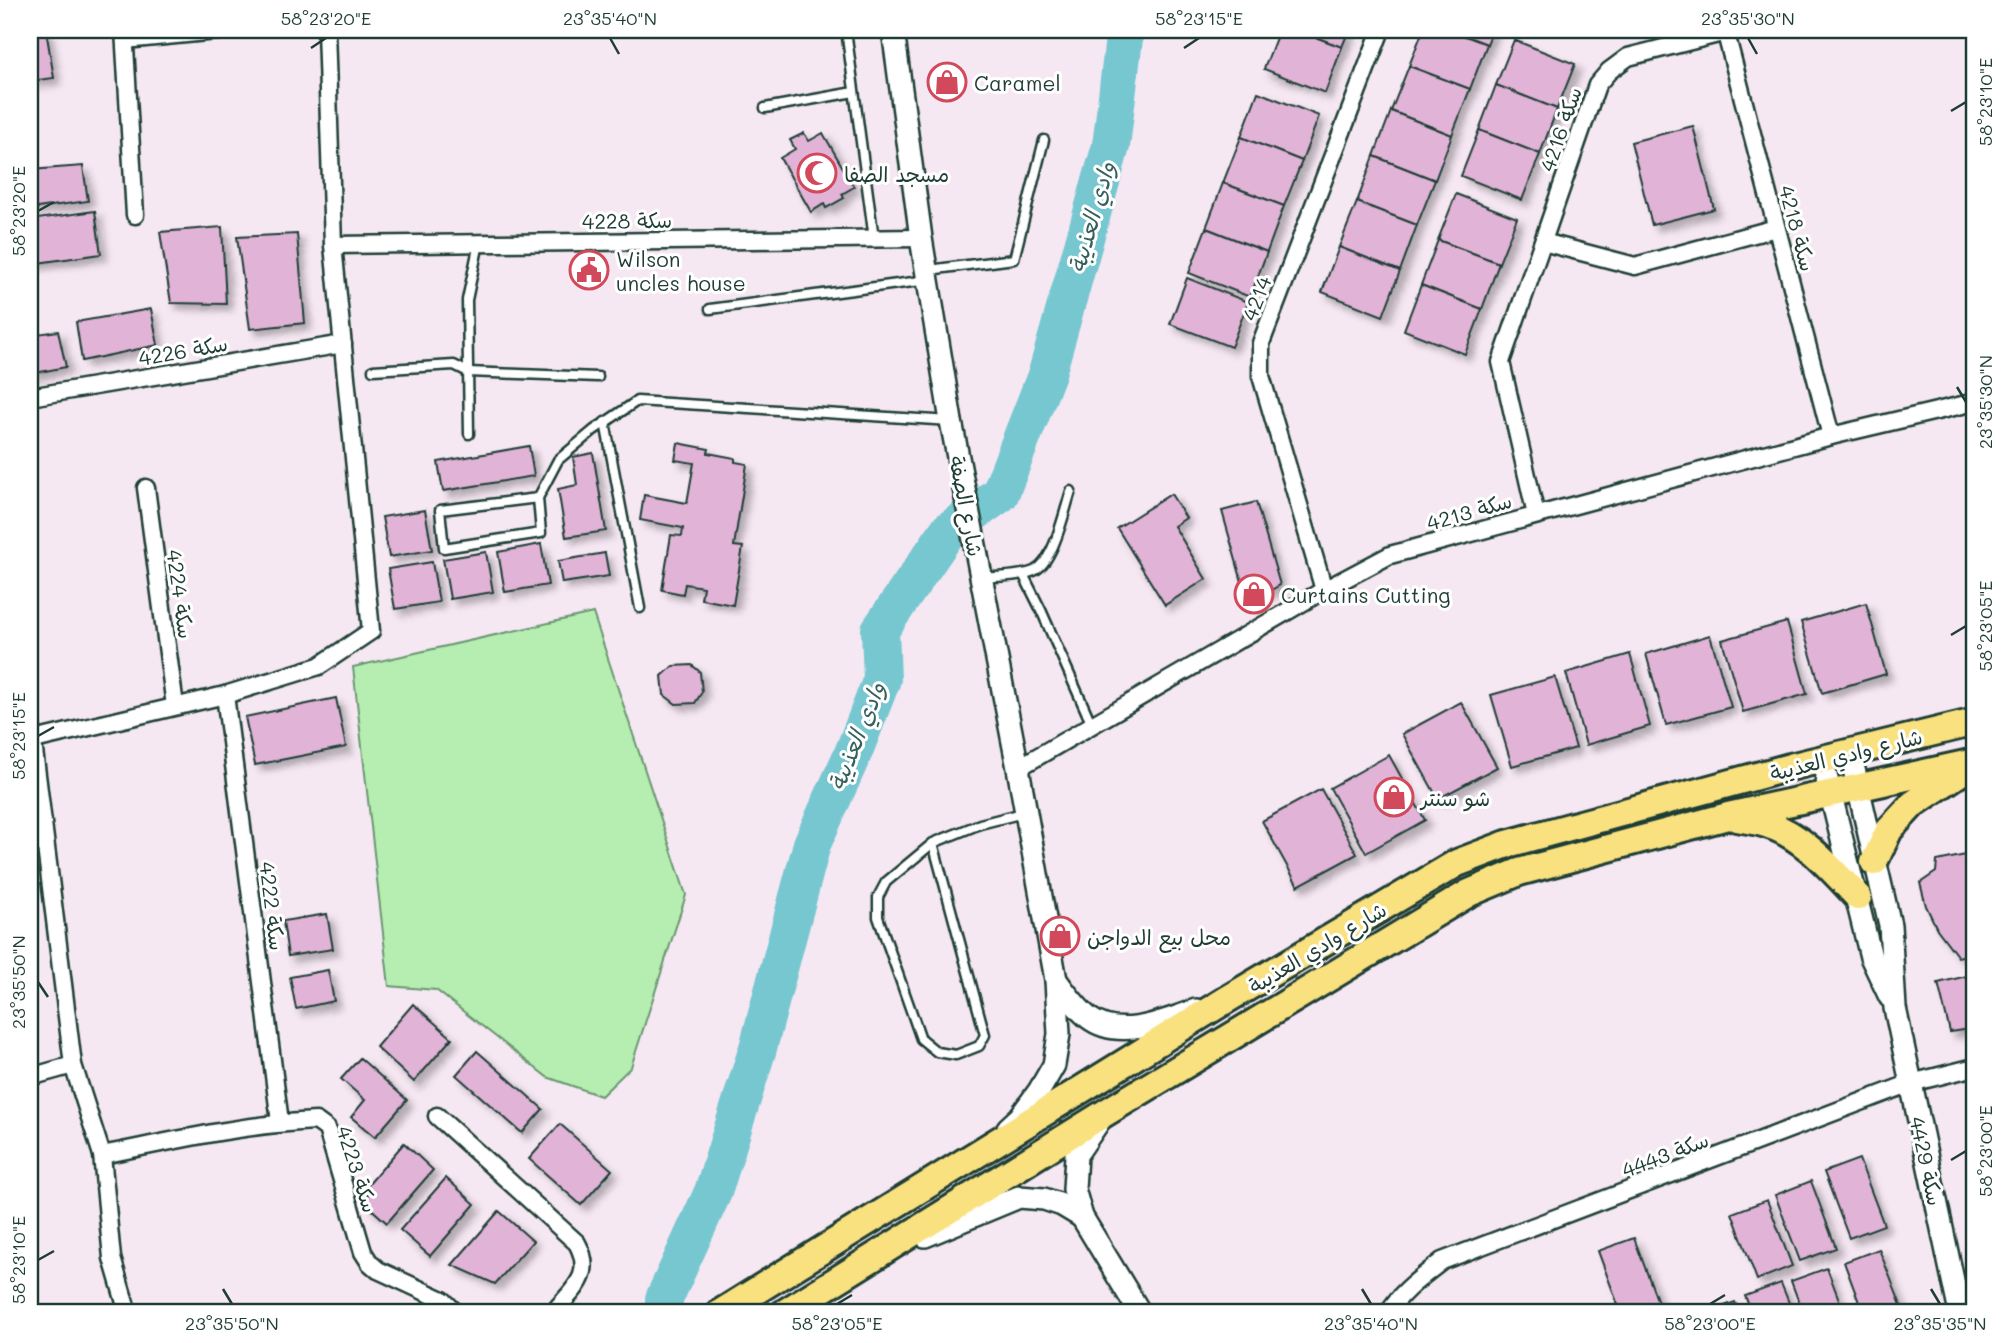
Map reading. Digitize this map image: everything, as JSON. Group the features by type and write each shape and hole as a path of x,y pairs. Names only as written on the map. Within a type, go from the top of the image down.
{"main road":[{"name":"شارع وادي العذيبة","path":"720,1313 1226,1000 1457,863 1507,844 1822,759 1975,722"},
{"name":"شارع وادي العذيبة","path":"784,1313 1105,1113 1469,893 1519,872 1728,816 1975,763"},
{"path":"1874,862 1889,830 1913,804 1975,763"},
{"path":"1728,816 1771,825 1801,842 1827,864 1857,897"}],"street":[{"path":"135,215 125,35 227,30"},
{"path":"34,740 225,695 319,666 371,631 333,245 326,30"},
{"name":"شارع الصفة","path":"892,30 921,238 951,421 1056,980 1059,1034 1054,1065 1020,1117 991,1145"},
{"name":"4214","path":"1324,590 1261,376 1261,343 1381,30"},
{"name":"سكة 4218","path":"1725,31 1831,436"},
{"name":"سكة 4216","path":"1536,515 1501,362 1597,85 1609,71 1628,57 1725,31"},
{"path":"1543,242 1635,266 1776,228"},
{"name":"سكة 4228","path":"333,245 921,238"},
{"name":"سكة 4226","path":"30,397 343,344"},
{"name":"سكة 4213","path":"1018,768 1324,590 1390,555 1831,436 1975,402"},
{"name":"سكة 4224","path":"146,488 175,706"},
{"name":"سكة 4222","path":"225,695 280,1122"},
{"path":"30,718 73,1065 102,1155 112,1258 128,1313"},
{"name":"سكة 4429","path":"1850,752 1890,925 1895,1008 1960,1313"},
{"name":"سكة 4429","path":"1822,759 1871,957 1895,1008"},
{"name":"شارع الصفة","path":"1056,980 1091,1020 1111,1028 1131,1028 1164,1021 1226,1000"},
{"path":"30,1077 73,1065"},
{"name":"سكة 4443","path":"1388,1313 1414,1283 1442,1261 1911,1083 1975,1067"},
{"path":"1105,1113 1076,1155 1074,1189 1082,1217 1140,1313"},
{"path":"437,1115 577,1243 585,1263 584,1275 553,1313"},
{"name":"سكة 4223","path":"102,1155 220,1131 280,1122 316,1121 324,1125 363,1252 370,1263 378,1270 443,1300 456,1313"},
{"path":"875,1258 1019,1197 1044,1199 1062,1205 1082,1217"}],"lane":[{"path":"846,30 874,239"},
{"path":"765,108 854,92"},
{"path":"710,309 1014,259 1044,140"},
{"path":"469,434 467,300 479,243"},
{"path":"373,370 454,365 468,372 598,377"},
{"path":"538,498 440,510 444,548 541,533 538,498 558,460 637,401 951,421"},
{"path":"606,422 640,608"},
{"path":"981,578 1023,574 1037,569 1048,558 1071,491"},
{"path":"1023,574 1092,724"},
{"path":"933,843 985,1035 979,1046 956,1055 937,1052 921,1039 878,917 878,897 886,882 933,843 980,824 1026,813"}],"green space":[{"path":"593,613 686,895 631,1067 601,1096 547,1077 436,990 389,986 353,667"}],"building":[{"path":"30,30 46,30 54,78 30,81"},
{"path":"1279,30 1297,30 1342,47 1325,93 1264,69"},
{"path":"1297,30 1349,30 1342,47"},
{"path":"1423,30 1450,30 1487,44 1470,89 1409,66"},
{"path":"1450,30 1493,30 1487,44"},
{"path":"1514,40 1575,64 1557,109 1496,85"},
{"path":"1409,66 1470,89 1452,135 1391,111"},
{"path":"1496,85 1557,109 1540,154 1479,130"},
{"path":"1258,92 1319,116 1302,161 1241,137"},
{"path":"1391,111 1452,135 1435,180 1374,156"},
{"path":"1693,126 1714,209 1652,225 1631,142"},
{"path":"1479,130 1540,154 1522,200 1461,176"},
{"name":"مسجد الصفا","path":"804,133 809,141 823,133 854,187 842,194 844,198 826,208 824,204 811,212 780,158 795,149 790,140"},
{"path":"1241,137 1302,161 1284,206 1223,183"},
{"path":"1374,156 1435,180 1417,225 1357,202"},
{"path":"83,166 88,201 30,209 30,170"},
{"path":"1223,183 1284,206 1267,252 1206,228"},
{"path":"1456,194 1517,218 1499,263 1438,240"},
{"path":"1357,202 1417,225 1400,271 1339,247"},
{"path":"95,211 101,254 30,264 30,220"},
{"path":"222,227 226,304 171,303 160,232"},
{"path":"1206,228 1267,252 1250,297 1189,273"},
{"path":"297,234 305,323 250,329 237,237"},
{"path":"1438,240 1499,263 1482,309 1421,285"},
{"path":"1339,247 1400,271 1383,316 1322,292"},
{"path":"1187,278 1248,302 1231,347 1170,324"},
{"path":"1421,285 1482,309 1465,354 1404,330"},
{"path":"151,309 158,345 82,361 76,322"},
{"path":"58,331 66,367 30,374 30,335"},
{"path":"678,443 709,449 708,453 735,458 735,462 747,464 734,546 743,547 733,605 701,599 703,587 685,584 683,594 662,590 671,535 682,536 683,528 640,520 644,495 687,503 694,463 675,460"},
{"path":"529,446 534,476 443,491 438,462"},
{"path":"593,453 606,531 566,537 558,489 577,485 573,457"},
{"path":"1171,494 1186,518 1174,526 1206,579 1165,605 1117,528"},
{"path":"1256,502 1280,585 1248,603 1222,511"},
{"path":"425,510 432,550 389,557 382,517"},
{"path":"541,544 548,585 505,592 498,552"},
{"path":"486,552 493,592 450,599 443,559"},
{"path":"605,553 609,576 562,583 558,561"},
{"path":"432,562 439,602 395,609 388,569"},
{"path":"1866,603 1886,674 1822,693 1801,622"},
{"path":"1787,622 1807,694 1743,712 1722,640"},
{"path":"1710,635 1731,707 1666,725 1646,654"},
{"path":"1630,654 1650,726 1586,745 1566,673"},
{"path":"692,665 700,672 702,692 695,703 676,704 664,695 662,676 673,666"},
{"path":"1555,677 1576,748 1512,766 1491,695"},
{"path":"336,698 346,747 255,765 245,717"},
{"path":"1461,702 1497,767 1438,799 1402,734"},
{"path":"1389,755 1425,820 1366,853 1330,788"},
{"path":"1321,789 1357,854 1298,886 1262,821"},
{"path":"1975,853 1975,953 1958,957 1937,929 1926,906 1920,883 1936,872 1937,861"},
{"path":"327,914 333,949 288,956 283,921"},
{"path":"328,970 334,1001 296,1009 290,977"},
{"path":"1975,974 1975,1028 1950,1032 1938,983"},
{"path":"413,1004 452,1038 414,1082 376,1047"},
{"path":"477,1051 543,1109 522,1133 456,1075"},
{"path":"360,1058 407,1100 375,1137 351,1117 365,1100 341,1079"},
{"path":"560,1124 612,1170 581,1205 529,1159"},
{"path":"404,1143 433,1170 387,1223 367,1205 368,1185"},
{"path":"1859,1159 1884,1225 1849,1238 1824,1172"},
{"path":"446,1178 475,1204 430,1256 400,1230"},
{"path":"1811,1181 1836,1248 1800,1261 1775,1195"},
{"path":"1767,1200 1792,1266 1757,1280 1732,1213"},
{"path":"499,1211 533,1241 495,1284 452,1265"},
{"path":"1634,1238 1659,1305 1635,1313 1621,1313 1598,1251"},
{"path":"1879,1249 1904,1313 1863,1313 1844,1262"},
{"path":"1827,1268 1844,1313 1803,1313 1791,1281"},
{"path":"1781,1283 1793,1313 1752,1313 1745,1296"},
{"path":"1735,1302 1739,1313 1705,1313"}],"waterway":[{"name":"وادي العذيبة","path":"664,1313 664,1299 713,1192 758,1048 812,844 854,751 882,679 880,630 948,531 1000,494 1047,373 1111,146 1125,30"}],"place":[{"name":"Caramel","path":"947,82"},
{"name":"مسجد الصفا","path":"817,173"},
{"name":"Wilson uncles house","path":"589,270"},
{"name":"Curtains Cutting","path":"1254,594"},
{"name":"شو سنتر","path":"1394,797"},
{"name":"محل بيع الدواجن","path":"1060,936"}]}
